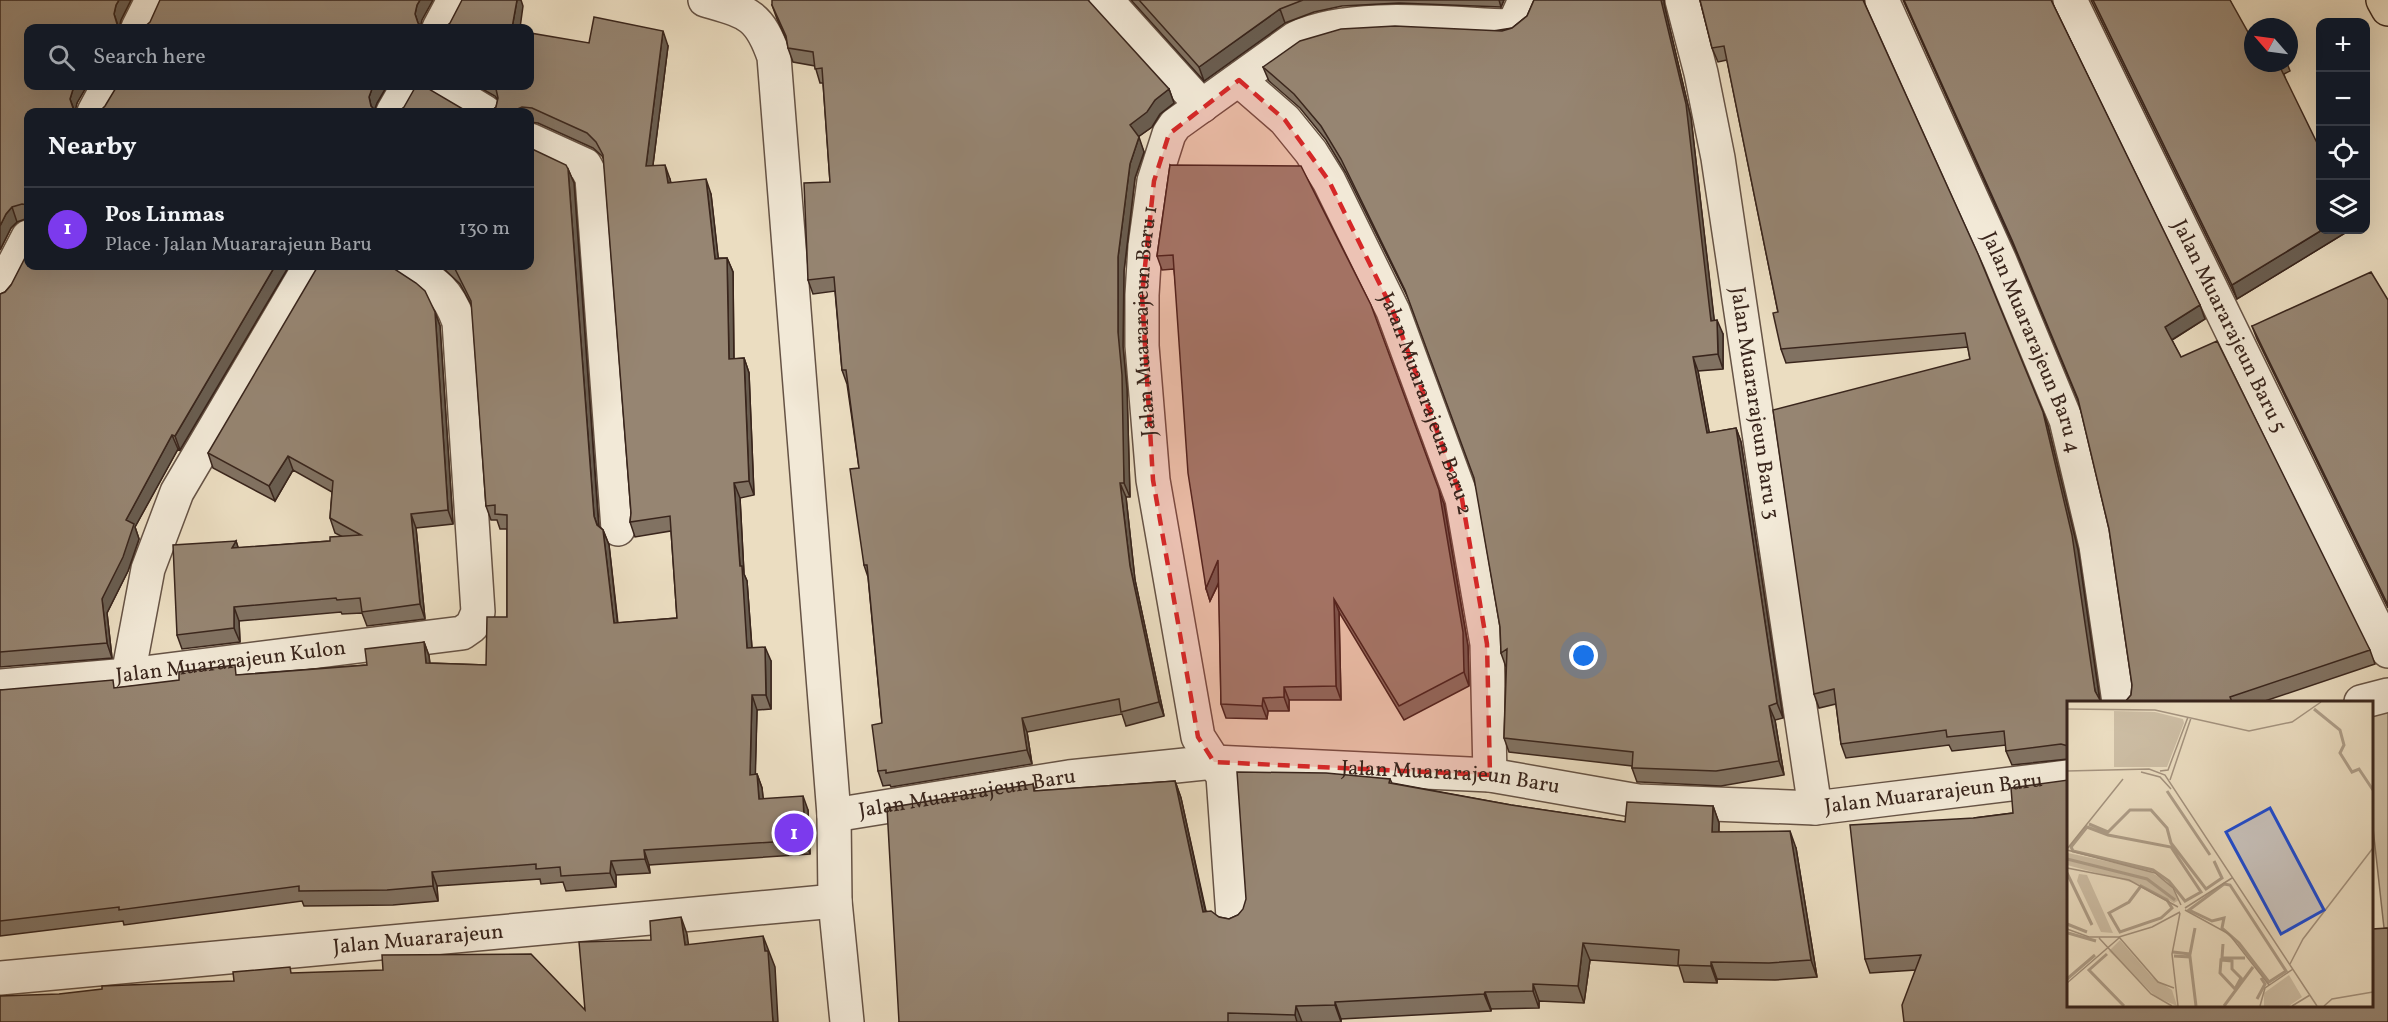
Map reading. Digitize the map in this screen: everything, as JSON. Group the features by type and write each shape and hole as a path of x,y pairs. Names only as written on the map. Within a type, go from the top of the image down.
{"main road":[{"path":"2384,0 2388,9"}],"street":[{"path":"140,24 153,0"},
{"path":"441,24 454,0"},
{"path":"705,0 749,6 768,39 774,57 834,815 835,901 846,1022"},
{"path":"1106,0 1202,105"},
{"name":"Jalan Muararajeun Baru 1","path":"1233,917 1223,776 1198,737 1153,480 1142,346 1142,295 1145,246 1154,181 1169,134 1175,125 1296,38 1314,29 1330,26 1367,12 1406,22 1508,26 1515,22 1525,0"},
{"name":"Jalan Muararajeun Baru 3","path":"1682,0 1701,73 1718,158 1815,808"},
{"name":"Jalan Muararajeun Baru 4","path":"1882,0 2000,261 2066,420 2096,546 2119,701"},
{"name":"Jalan Muararajeun Baru 5","path":"2070,0 2388,651"},
{"name":"Jalan Muararajeun Baru 2","path":"1239,80 1285,120 1311,152 1329,181 1393,311 1458,488 1487,644 1490,775"},
{"path":"96,108 106,90"},
{"path":"395,108 406,90"},
{"path":"449,90 479,108"},
{"path":"534,142 585,165 592,178 618,529"},
{"path":"0,291 24,245"},
{"path":"128,675 148,569 177,492 308,270"},
{"name":"Jalan Muararajeun Kulon","path":"0,686 128,675 462,633 472,626 478,612 459,321 453,306 441,288 413,270"},
{"path":"2365,701 2388,695"},
{"name":"Jalan Muararajeun Baru","path":"834,815 1055,779 1214,762 1490,775 1638,801 1815,808 2067,777"},
{"name":"Jalan Muararajeun","path":"0,978 835,901"}],"highlighted area":[{"path":"1239,80 1285,120 1329,181 1393,311 1462,499 1487,644 1490,775 1214,762 1198,737 1153,480 1142,295 1154,181 1169,134"}],"shaded area":[{"path":"2388,711 2388,928 2384,928 2373,828 2373,713"}],"building":[{"path":"0,0 119,0 114,14 117,24 24,24 24,90 73,90 70,99 73,108 24,108 24,204 12,207 0,226"},
{"path":"160,0 420,0 415,14 419,24 148,24"},
{"path":"462,0 517,0 513,24 450,23"},
{"path":"772,0 1088,0 1169,89 1155,100 1147,112 1130,125 1139,137 1130,164 1118,257 1118,332 1122,375 1124,483 1120,483 1130,566 1159,702 1121,712 1119,699 1022,718 1027,750 886,773 886,770 878,771 872,725 882,723 867,565 864,565 850,469 859,468 846,370 842,370 834,277 808,280 804,183 830,182 822,68 815,69 813,52 788,48 786,36 772,5"},
{"path":"1139,0 1303,0 1280,9 1199,67"},
{"path":"1534,0 1661,0 1686,104 1711,321 1717,320 1718,354 1693,357 1707,433 1736,428 1777,703 1769,706 1779,761 1716,771 1632,768 1633,752 1504,738 1507,649 1501,653 1500,627 1474,478 1405,290 1341,159 1321,126 1294,94 1263,67 1300,41 1341,29 1395,26 1502,31 1512,28 1527,16"},
{"path":"1700,0 1863,0 1978,254 2043,412 2072,535 2095,691 2102,701 2067,701 2067,746 2061,744 2006,751 2004,731 1947,737 1946,730 1841,744 1834,689 1814,694 1773,410 1970,359 1965,333 1781,349 1773,313 1778,312 1724,46 1712,48"},
{"path":"1904,0 2051,0 2200,305 2165,327 2181,357 2217,341 2370,650 2230,697 2232,701 2126,701 2131,695 2132,685 2109,529 2078,399 2012,240"},
{"path":"2093,0 2230,0 2244,25 2244,72 2282,72 2316,141 2316,234 2232,285"},
{"path":"594,17 663,31 646,166 665,165 668,183 706,179 715,259 727,258 729,359 744,358 749,481 734,483 747,648 765,647 766,695 752,695 750,775 757,774 759,799 803,796 805,840 644,850 645,859 611,861 610,873 561,876 560,867 536,869 536,864 432,872 433,886 387,890 299,891 299,886 119,910 119,907 0,921 0,690 113,680 114,688 179,680 179,672 235,665 236,675 367,665 365,649 424,642 426,663 486,665 487,617 507,617 507,515 495,514 495,505 486,506 471,301 456,270 534,270 534,150 566,165 568,169 594,516 597,525 603,530 614,623 677,618 670,516 630,522 603,155 596,142 587,133 534,108 495,108 498,98 496,90 534,90 534,34 589,43"},
{"path":"115,90 372,90 369,97 373,108 103,108"},
{"path":"414,90 430,90 461,108 403,108"},
{"path":"1170,165 1301,166 1371,305 1439,490 1463,632 1464,672 1399,706 1334,599 1336,686 1284,687 1284,697 1263,698 1262,706 1221,704 1218,560 1206,588 1188,473 1173,255 1157,256"},
{"path":"24,260 24,270 273,270 175,436 172,435 126,520 134,524 123,557 102,599 107,643 0,652 0,294 11,285"},
{"path":"316,270 396,270 425,291 435,312 448,510 411,514 420,604 362,612 360,598 337,600 336,598 234,607 234,628 177,635 173,545 236,541 232,548 330,541 330,537 361,535 330,518 333,481 288,456 269,486 208,453"},
{"path":"2371,272 2388,300 2388,605 2252,326"},
{"path":"1237,772 1326,773 1390,779 1389,783 1511,805 1625,822 1627,802 1713,806 1712,832 1790,831 1811,960 1769,963 1711,962 1711,966 1678,965 1679,950 1583,943 1578,986 1533,984 1533,991 1485,992 1484,994 1296,1006 1295,1015 1228,1013 1228,1022 899,1022 887,808 1033,784 1034,791 1175,781 1203,912 1211,911 1219,917 1229,919 1238,915 1246,899"},
{"path":"2067,780 2067,1007 2373,1007 2373,929 2388,928 2388,1022 1904,1022 1902,1005 1921,955 1865,959 1850,825 1974,818 2013,813 2011,788"},
{"path":"681,917 685,945 763,936 765,951 768,951 773,1022 0,1022 0,996 59,994 102,989 102,986 234,981 233,972 290,967 291,973 383,970 382,955 531,954 585,1010 579,942 651,940 650,921"}],"place":[{"name":"Pos Linmas","path":"794,833"}]}
